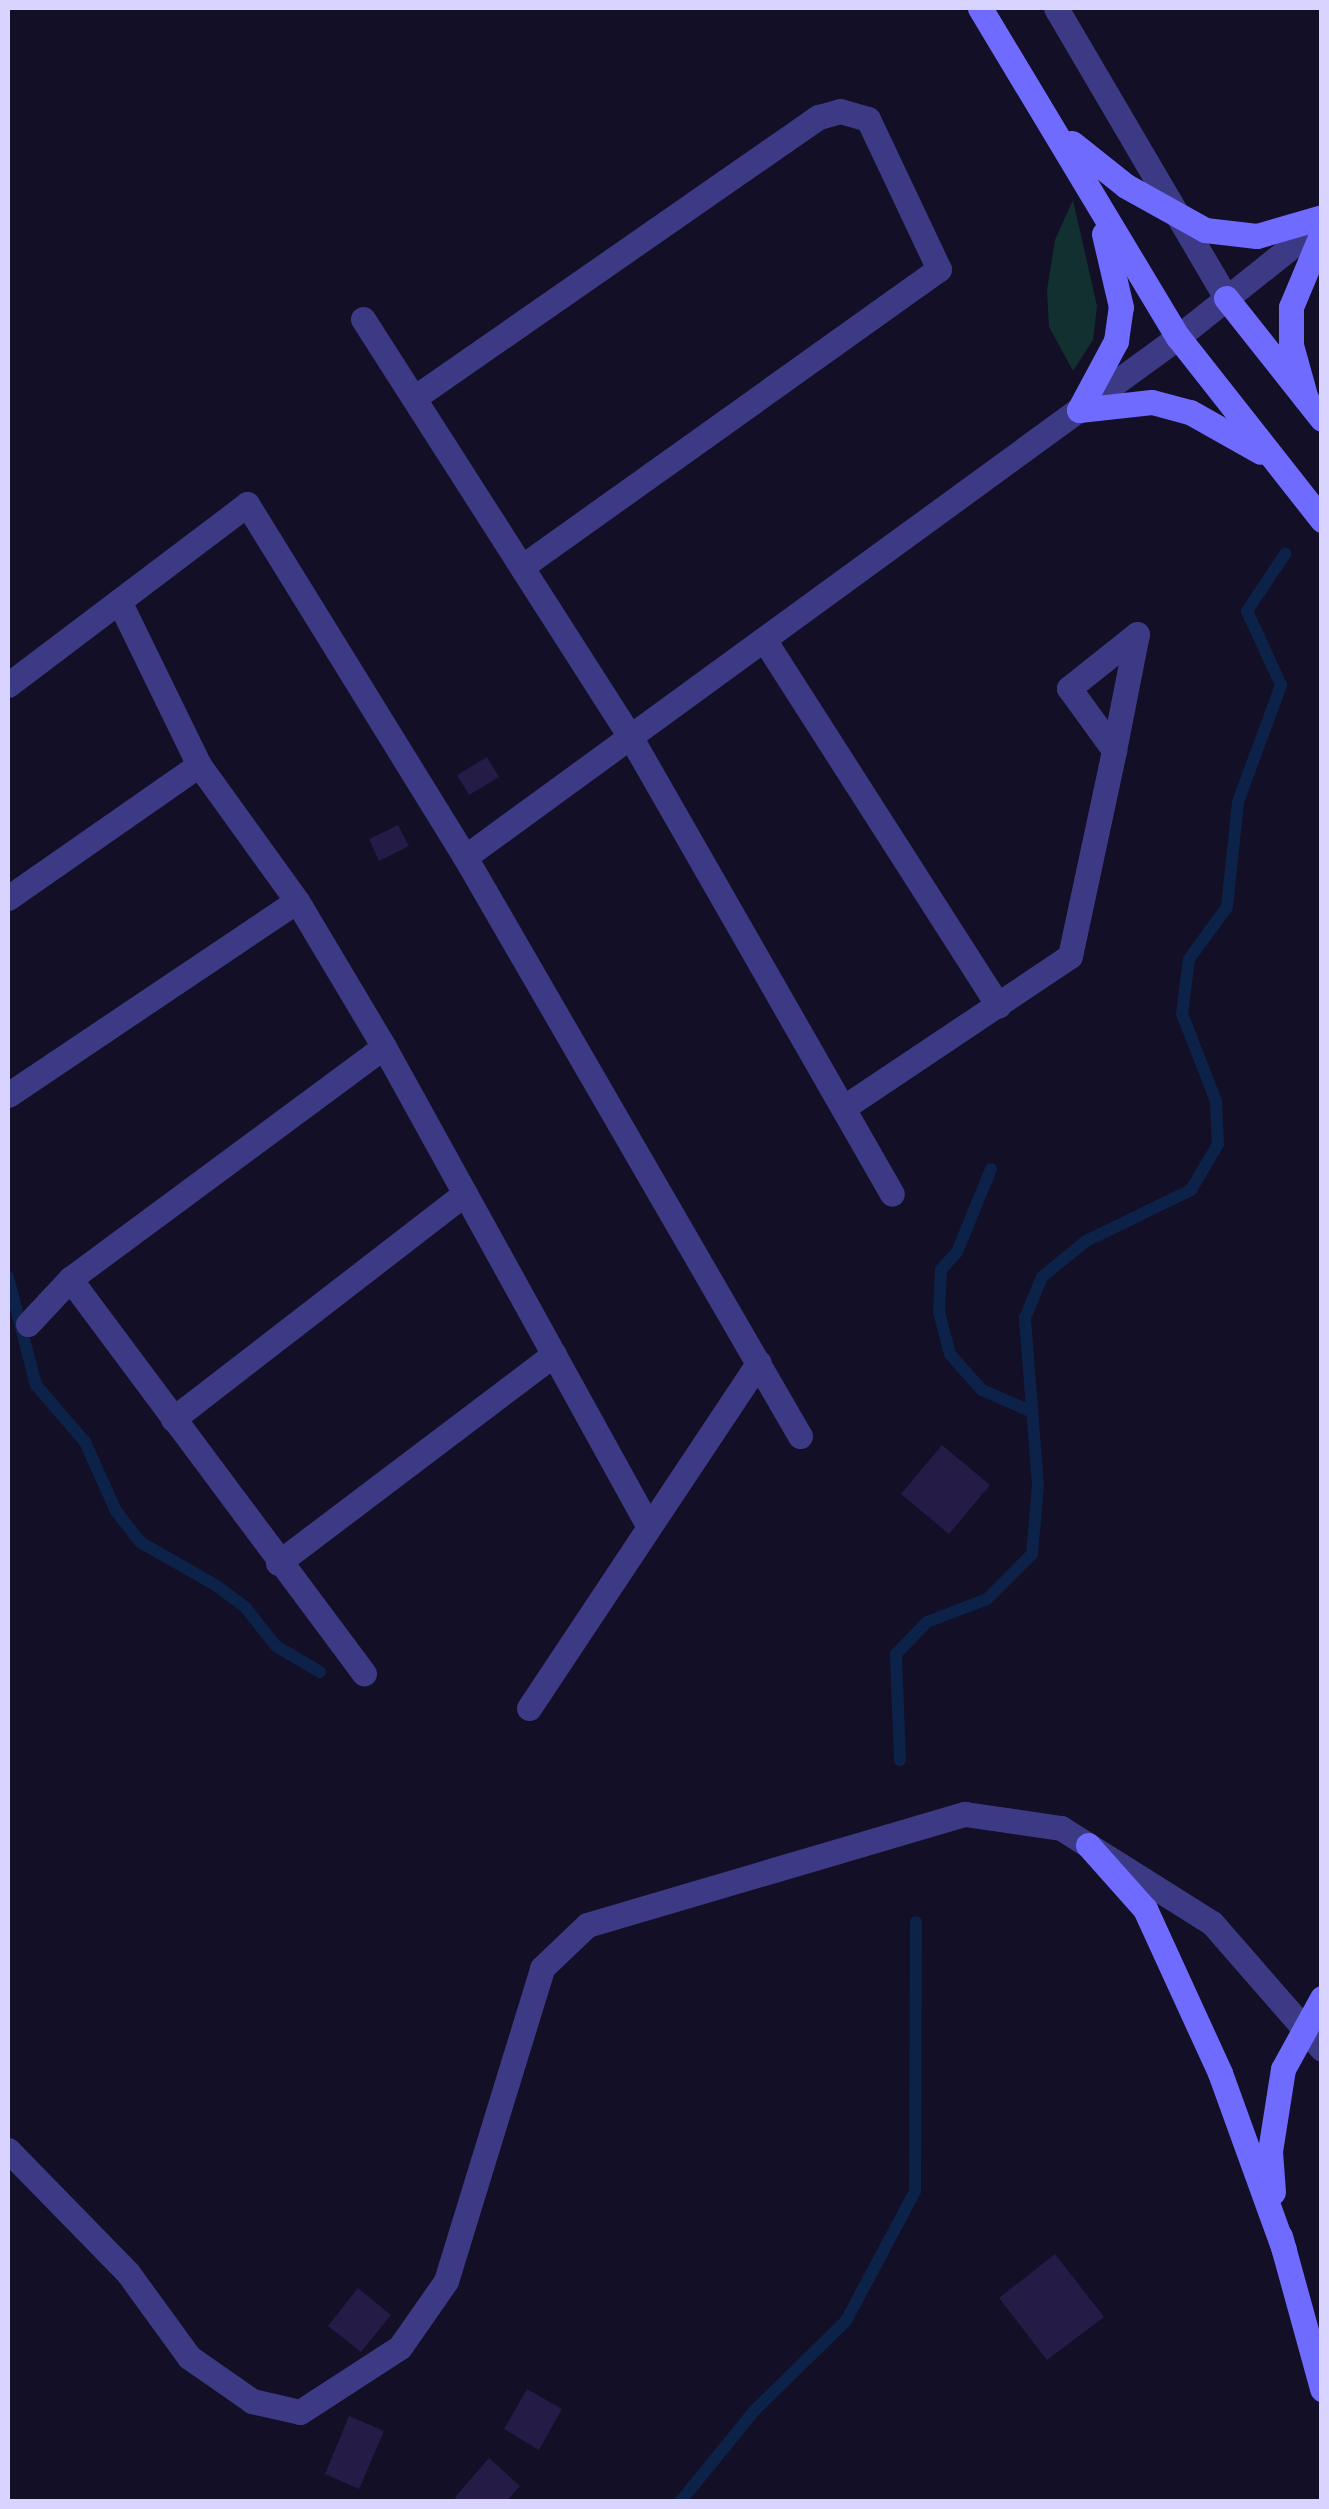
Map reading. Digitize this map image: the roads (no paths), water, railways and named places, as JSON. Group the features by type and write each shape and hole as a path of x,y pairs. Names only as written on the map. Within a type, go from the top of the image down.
{"street":[{"path":"980,8 1178,337 1322,520"},
{"path":"1056,8 1226,298 1314,409"},
{"path":"1039,106 1084,158 1204,230 1257,236 1322,219"},
{"path":"414,398 819,117 840,110 868,119 939,269 523,566"},
{"path":"1079,410 1116,341 1122,307 1093,196"},
{"path":"465,857 1178,337 1322,219"},
{"path":"1314,409 1291,344 1291,308 1322,233"},
{"path":"364,319 631,738 892,1194"},
{"path":"1079,410 1152,402 1190,412 1274,460"},
{"path":"8,685 247,504 465,857 800,1436"},
{"path":"120,601 199,765 297,901 384,1048 650,1527"},
{"path":"765,641 998,1006"},
{"path":"843,1108 1070,956 1114,750"},
{"path":"8,898 199,765"},
{"path":"8,1094 297,901"},
{"path":"28,1324 70,1280 384,1048"},
{"path":"173,1419 465,1193"},
{"path":"70,1280 364,1674"},
{"path":"278,1563 554,1354"},
{"path":"528,1708 760,1362"},
{"path":"8,2150 128,2272 189,2357 252,2402 300,2412 400,2347 446,2281 542,1968 587,1925 965,1814 1061,1828 1212,1923 1322,2049"},
{"path":"1088,1845 1145,1909 1220,2074 1284,2250 1322,2389"},
{"path":"1284,2250 1270,2151 1283,2069 1301,2028 1322,1998"}],"waterway":[{"path":"900,1760 896,1654 927,1622 987,1599 1032,1554 1038,1485 1025,1318 1042,1277 1086,1241 1191,1190 1218,1144 1216,1101 1182,1014 1189,959 1227,907 1238,802 1281,685 1247,611 1285,554"},
{"path":"991,1169 957,1252 941,1270 939,1312 950,1354 982,1390 1032,1412"},
{"path":"8,1277 36,1385 85,1442 116,1511 140,1542 217,1586 245,1607 276,1646 320,1672"},
{"path":"680,2502 755,2410 846,2321 915,2191 916,1922"}]}
